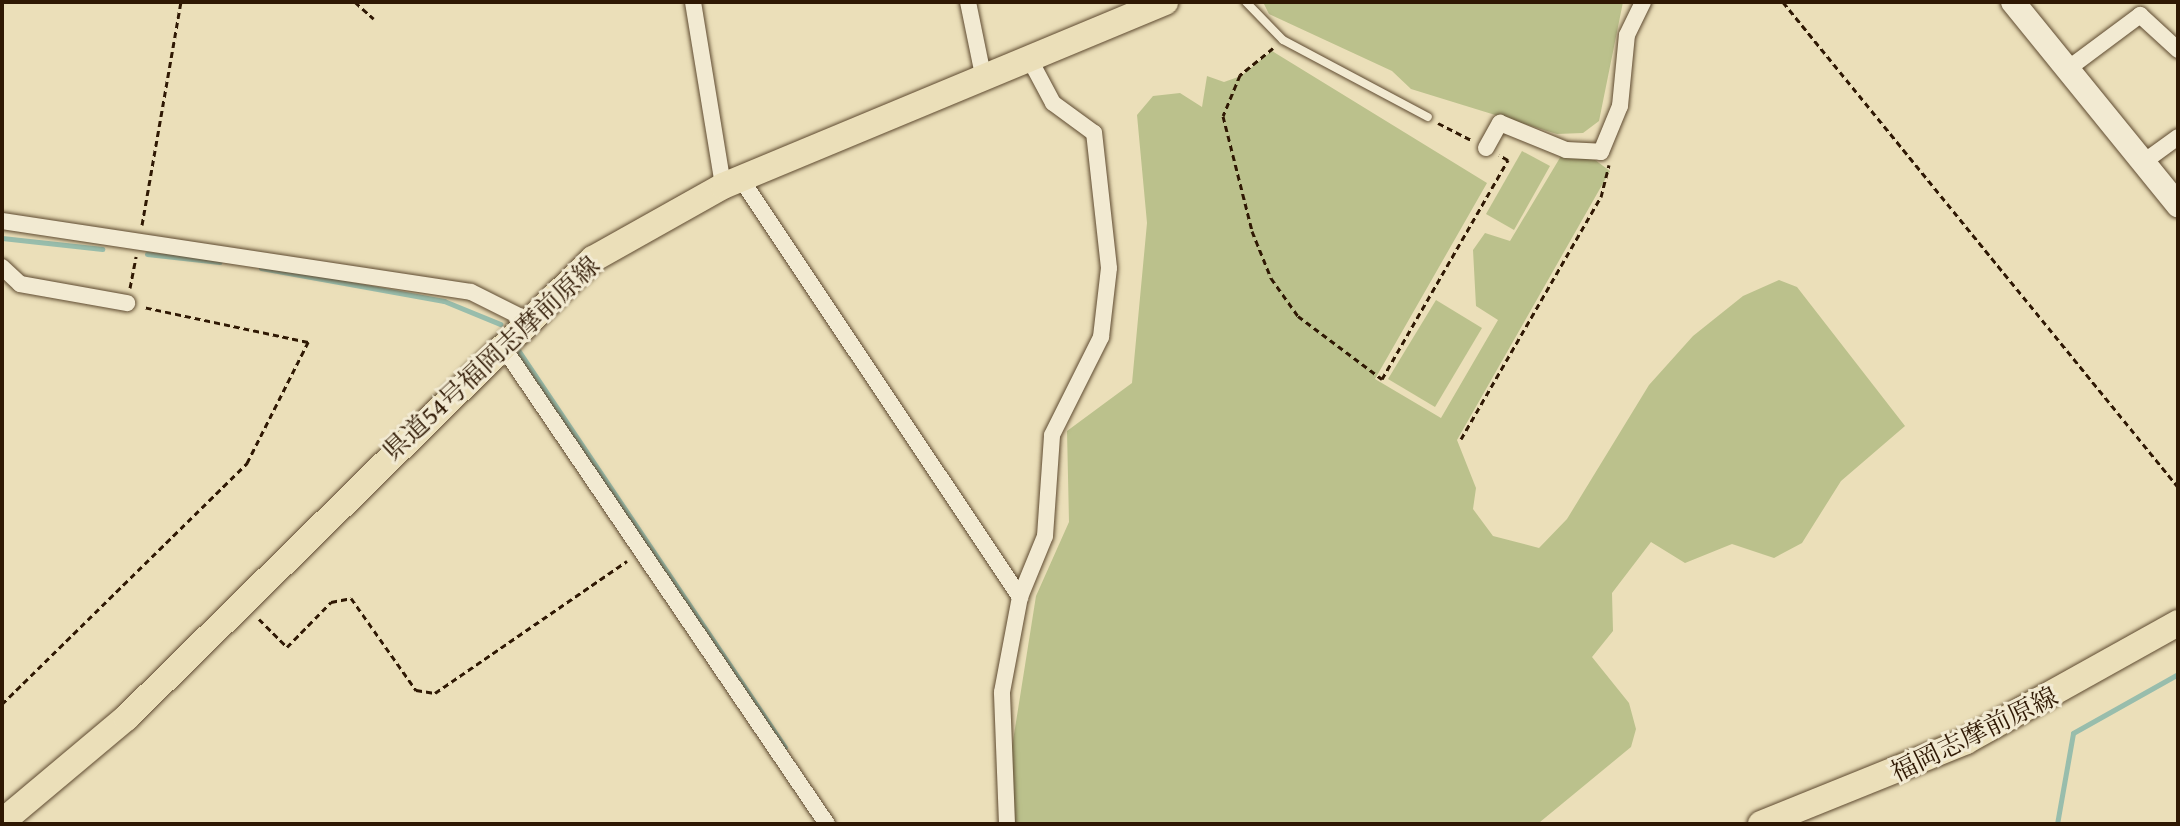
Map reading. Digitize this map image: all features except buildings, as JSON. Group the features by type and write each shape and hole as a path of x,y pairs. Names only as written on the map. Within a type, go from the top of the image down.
{"main road":[{"name":"県道54号福岡志摩前原線","path":"2,822 84,757 525,319 593,259 732,182 953,96 983,75 1030,60 1165,2"},
{"path":"2013,2 2178,205"},
{"name":"福岡志摩前原線","path":"1761,824 1966,741 2178,623"}],"street":[{"path":"693,2 732,182 1020,597"},
{"path":"968,2 983,75"},
{"path":"1486,148 1500,123 1566,150 1601,152 1620,106 1627,35 1643,2"},
{"path":"2069,68 2140,15 2178,50"},
{"path":"1007,824 1002,692 1020,597 1045,536 1052,435 1101,337 1109,268 1094,133 1053,103 1030,60"},
{"path":"2145,161 2178,137"},
{"path":"2,221 471,292 525,319"},
{"path":"2,267 20,284 127,303"},
{"path":"501,344 827,824"}],"lane":[{"path":"1246,2 1283,40 1428,117"}],"path":[{"path":"2,704 247,463 308,342 127,303 181,2"},
{"path":"355,2 374,19"},
{"path":"1783,2 2178,487"},
{"path":"1283,40 1240,75 1223,116 1238,186 1271,278 1298,316 1382,379 1508,160 1428,117"},
{"path":"1461,439 1601,197 1610,164 1601,152"},
{"path":"243,600 287,647 331,602 351,598 423,694 642,551"}],"green space":[{"path":"1263,2 1623,2 1599,121 1583,133 1557,134 1411,89 1392,71 1269,14"},
{"path":"1272,51 1487,183 1375,379 1441,418 1498,320 1476,306 1473,250 1485,233 1510,241 1561,156 1595,160 1610,171 1457,440 1476,488 1473,509 1493,536 1539,548 1567,519 1649,385 1693,336 1743,296 1779,280 1797,287 1905,426 1841,481 1802,543 1774,558 1732,544 1685,563 1651,542 1612,593 1613,631 1592,657 1629,703 1636,729 1631,747 1540,822 1013,824 1009,766 1036,596 1069,522 1067,431 1132,383 1147,223 1137,115 1153,96 1180,93 1202,107 1207,76 1224,82 1241,76"},
{"path":"1522,151 1550,166 1514,230 1486,214"},
{"path":"1436,300 1482,328 1435,407 1388,379"}],"waterway":[{"path":"2,238 102,249"},
{"path":"147,254 220,262"},
{"path":"261,268 444,301 500,324"},
{"path":"516,347 785,747"},
{"path":"2057,824 2073,733 2178,674"}]}
